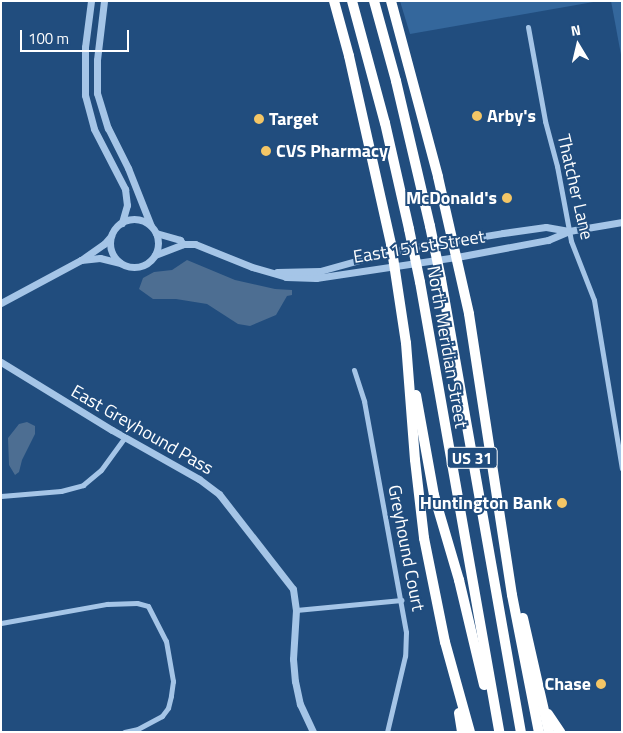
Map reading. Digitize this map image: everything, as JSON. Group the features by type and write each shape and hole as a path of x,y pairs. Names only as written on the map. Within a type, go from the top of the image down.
{"highway":[{"path":"334,1 351,64 392,251 406,343 434,495 459,580 498,732"},
{"name":"North Meridian Street","path":"352,1 385,123 420,282 498,732"},
{"name":"North Meridian Street","path":"374,1 401,98 430,226 521,732"},
{"path":"391,1 413,76 454,241 480,375 506,540 516,618 538,732"},
{"path":"406,343 420,512 437,607 470,732"},
{"path":"506,540 549,732"},
{"path":"452,668 462,732"},
{"path":"542,703 560,732"}],"street":[{"path":"1,303 81,260 104,244 122,223 127,205 125,189 94,129 85,95 84,47 91,1"},
{"path":"104,1 98,52 97,94 108,128 128,168 154,230 158,248 155,255"},
{"name":"Thatcher Lane","path":"528,28 545,121 557,166 569,231 594,300 622,468"},
{"path":"122,223 137,220 154,230"},
{"name":"East 151st Street","path":"154,230 180,240 183,244 206,247 252,267 286,277 316,278 457,257 548,240 569,231 622,222"},
{"name":"East 151st Street","path":"272,272 320,271 392,251 546,227 569,231"},
{"path":"112,234 111,250 120,263"},
{"path":"81,260 100,258 128,266 143,266 155,255 183,244"},
{"name":"East Greyhound Pass","path":"1,362 124,438 199,479 220,494 290,582 295,595 296,610 293,659 295,681 300,704 313,732"},
{"name":"Greyhound Court","path":"354,370 364,401 402,600 406,632 405,656 387,732"},
{"path":"1,496 61,491 83,485 101,470 124,438"},
{"path":"296,610 402,600"},
{"path":"1,623 117,603 148,606 164,633 172,672 172,690 168,708 162,716 146,726 124,732"}],"shaded area":[{"path":"400,1 599,1 410,34"},
{"path":"611,1 622,1 622,60"},
{"path":"187,260 235,280 275,289 292,290 292,295 287,296 276,315 250,326 238,324 207,304 176,299 153,299 139,289 143,278 154,272 172,270"},
{"path":"27,422 35,426 35,434 22,460 19,472 15,475 9,465 8,438 19,424"}],"place":[{"name":"Arby's","path":"477,116"},
{"name":"Target","path":"259,119"},
{"name":"CVS Pharmacy","path":"266,151"},
{"name":"McDonald's","path":"507,198"},
{"name":"Huntington Bank","path":"562,503"},
{"name":"Chase","path":"601,684"}]}
